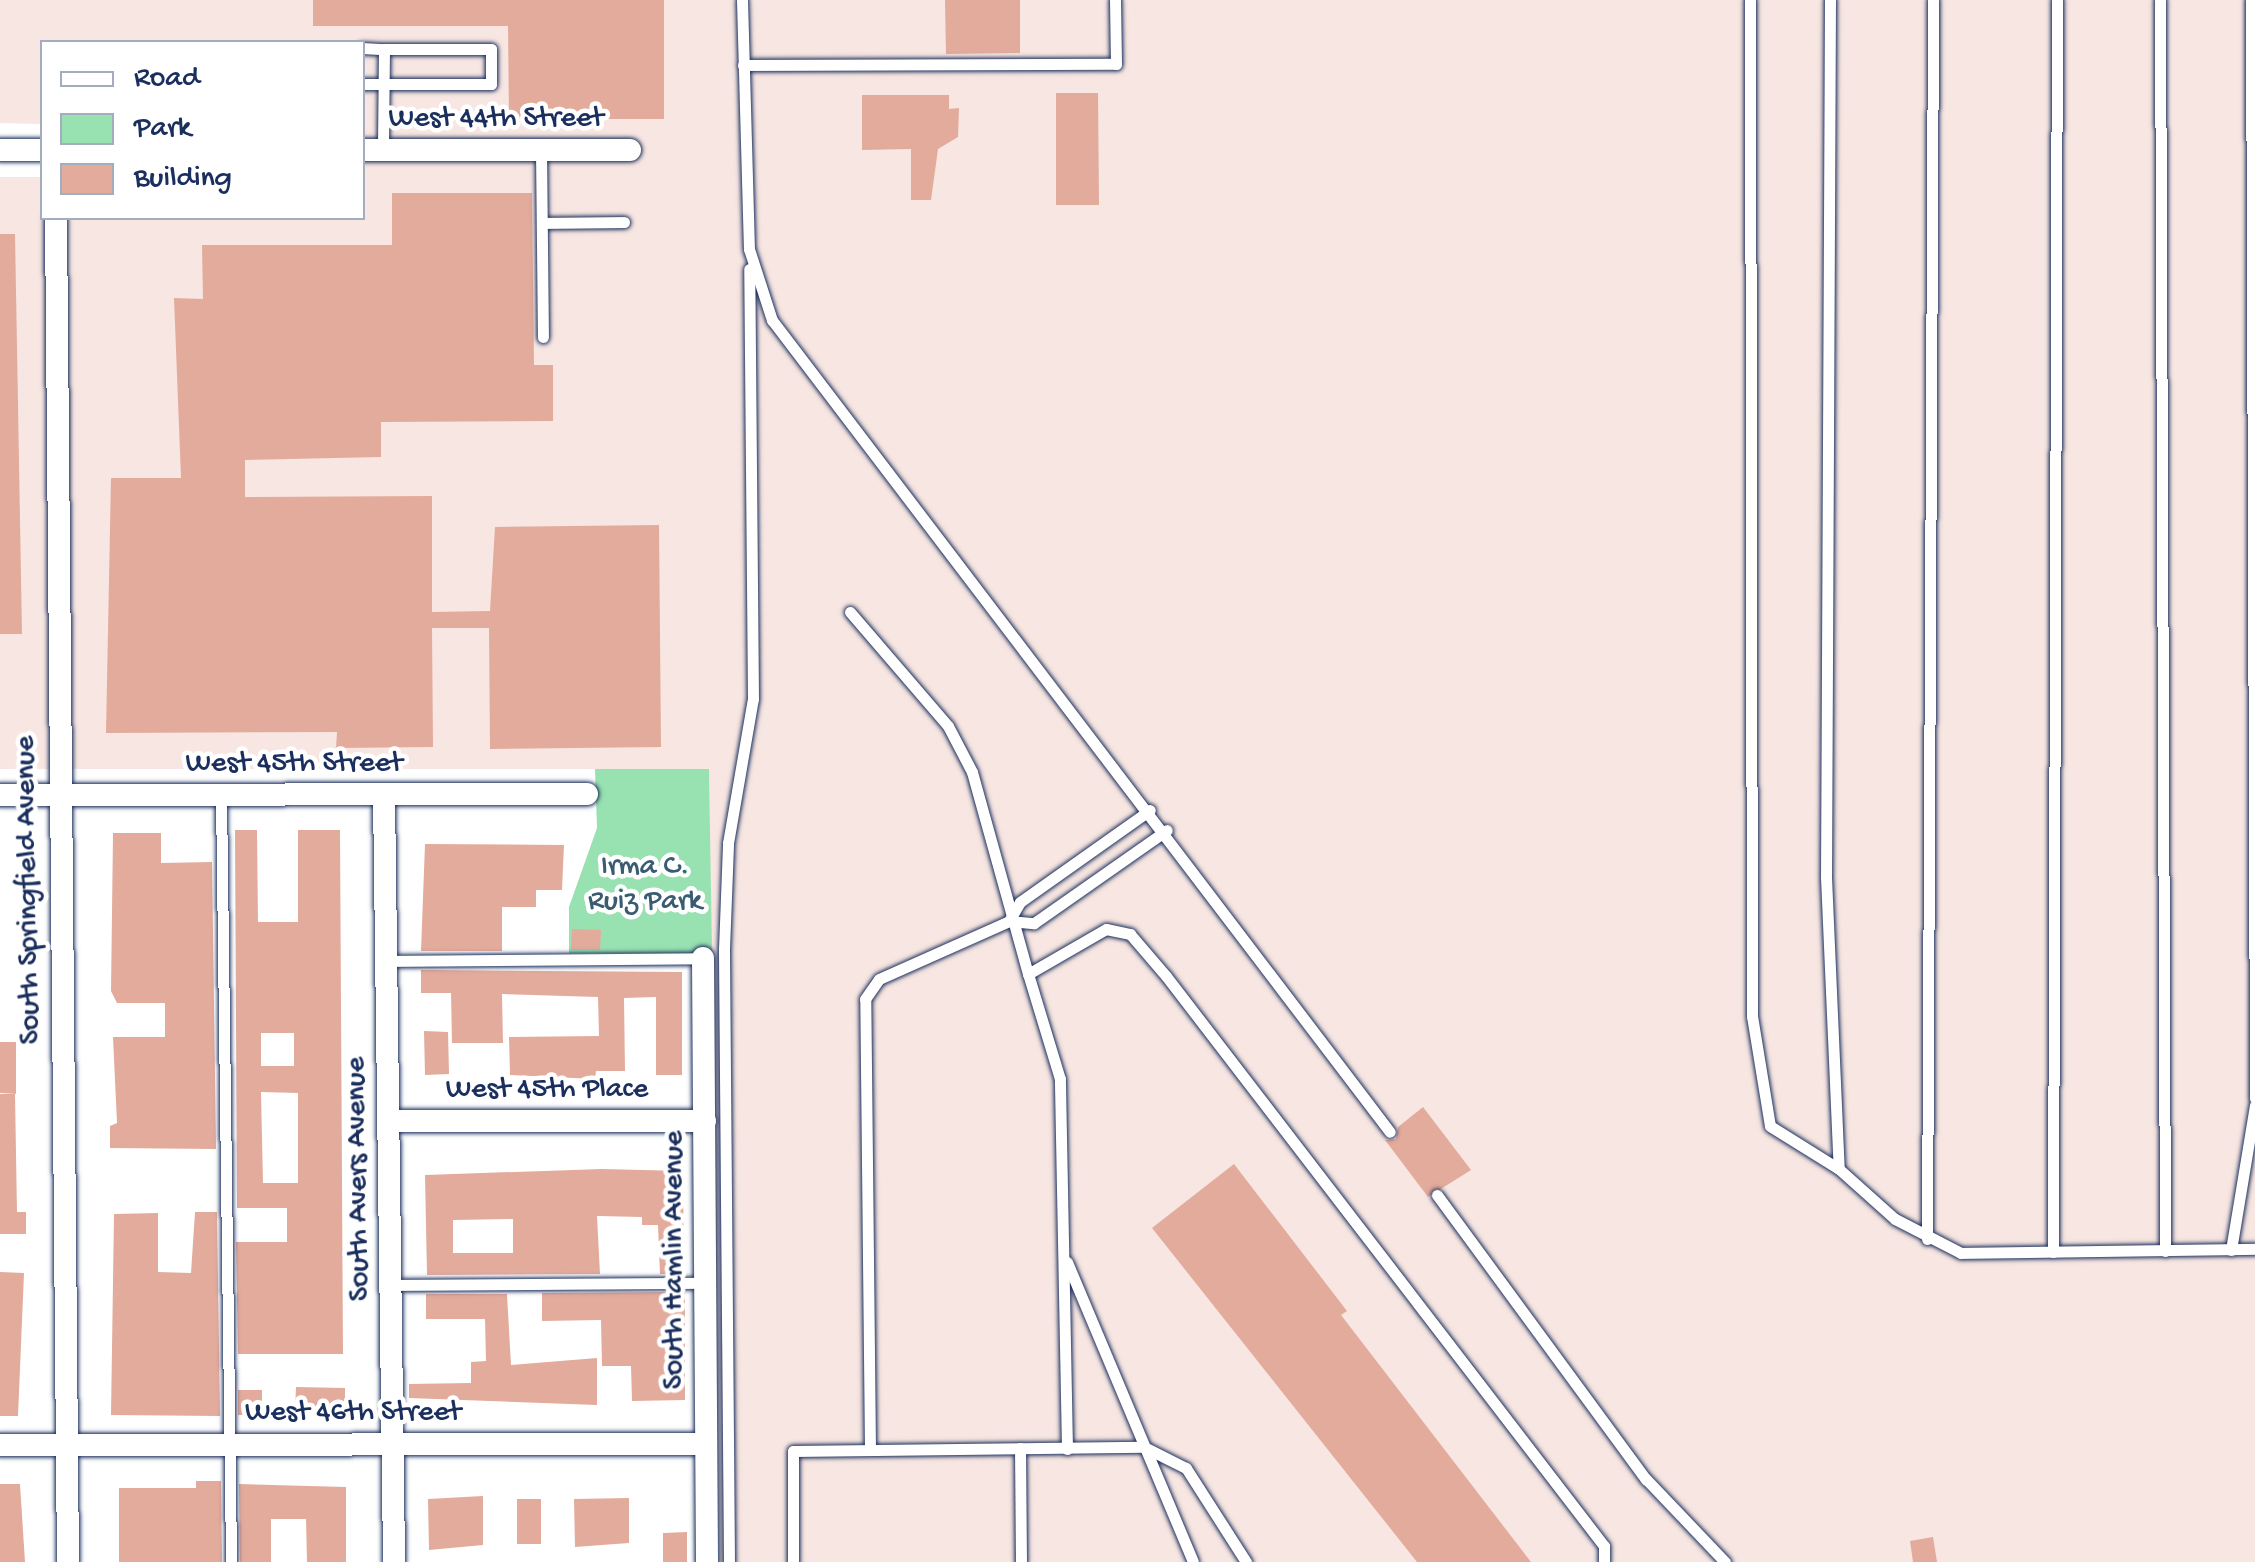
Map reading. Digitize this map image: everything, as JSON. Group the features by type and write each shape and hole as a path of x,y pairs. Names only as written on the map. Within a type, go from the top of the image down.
{"street":[{"path":"0,150 40,150"},
{"name":"West 44th Street","path":"373,150 630,150"},
{"name":"South Springfield Avenue","path":"56,220 58,795 68,1562"},
{"name":"South Avers Avenue","path":"384,794 394,1562"},
{"name":"West 45th Street","path":"0,795 587,794"},
{"name":"South Hamlin Avenue","path":"703,958 707,1562"},
{"name":"West 45th Place","path":"389,1121 705,1121"},
{"name":"West 46th Street","path":"0,1445 706,1444"}],"lane":[{"path":"730,1562 724,948 728,843 753,700 749,248 742,0"},
{"path":"743,65 1116,64 1115,0"},
{"path":"1750,0 1752,1016 1770,1126 1839,1169 1926,1238 1961,1252 2255,1249"},
{"path":"1830,0 1826,877 1839,1169"},
{"path":"1926,1238 1933,0"},
{"path":"2053,1252 2057,0"},
{"path":"2160,0 2166,1251"},
{"path":"2231,1250 2255,1102 2252,0"},
{"path":"365,48 492,50 491,84 365,84"},
{"path":"373,150 384,49"},
{"path":"541,150 543,338"},
{"path":"543,223 624,222"},
{"path":"749,248 772,320 796,359 1002,632 1167,830 1390,1132"},
{"path":"850,612 948,726 972,772 1009,921 1060,1079 1067,1449"},
{"path":"221,795 231,1562"},
{"path":"870,1449 865,999 878,979 1009,921 1031,894 1150,810"},
{"path":"1009,921 1034,923 1167,830"},
{"path":"1028,974 1106,929 1130,934 1604,1546 1604,1562"},
{"path":"386,961 703,958"},
{"path":"1437,1195 1646,1479 1724,1562"},
{"path":"1064,1255 1192,1562"},
{"path":"391,1286 706,1283"},
{"path":"793,1562 793,1450 1144,1447 1186,1468 1246,1562"},
{"path":"1020,1448 1020,1562"}],"shaded area":[{"path":"0,0 2255,0 2255,1562 719,1562 709,769 0,769 0,177 40,177 40,220 365,220 365,40 40,40 40,124 0,123"}],"green space":[{"name":"Irma C. Ruiz Park","path":"595,769 709,769 712,953 569,953 569,907 597,828"}],"building":[{"path":"313,0 664,0 664,119 509,119 508,26 313,26"},
{"path":"945,0 1020,0 1020,53 946,54"},
{"path":"1056,93 1098,93 1099,205 1056,205"},
{"path":"862,95 949,95 949,109 959,108 958,137 938,149 931,200 911,200 911,149 862,150"},
{"path":"392,193 532,193 534,365 553,365 553,421 381,422 381,457 245,460 245,497 432,496 432,612 490,611 495,527 659,525 661,747 490,749 489,628 432,628 433,747 336,748 337,732 106,733 111,478 181,478 174,298 203,299 202,245 392,245"},
{"path":"0,234 15,234 22,634 0,634"},
{"path":"235,830 257,830 258,922 298,922 298,830 340,830 343,1354 238,1354 236,1242 287,1242 287,1208 237,1208","holes":["261,1033 294,1033 294,1066 261,1066","261,1092 298,1093 298,1183 263,1183"]},
{"path":"113,833 161,833 161,863 212,862 216,1149 110,1148 110,1126 117,1123 113,1037 165,1037 165,1003 117,1003 111,991"},
{"path":"425,844 564,845 562,890 536,890 536,907 502,907 502,951 421,951"},
{"path":"572,929 601,930 600,950 571,950"},
{"path":"421,970 682,972 682,1075 656,1075 656,997 624,998 625,1071 596,1071 595,1079 510,1075 509,1037 599,1036 598,997 502,994 503,1043 452,1043 451,993 421,993"},
{"path":"424,1031 448,1032 449,1074 425,1075"},
{"path":"0,1042 16,1042 16,1094 0,1093"},
{"path":"0,1094 15,1094 17,1212 26,1212 26,1234 0,1234"},
{"path":"1423,1107 1471,1170 1428,1197 1385,1140 1396,1139 1398,1127"},
{"path":"1234,1164 1347,1311 1341,1315 1531,1562 1417,1562 1152,1228"},
{"path":"602,1169 683,1171 684,1274 660,1274 658,1225 642,1225 642,1217 597,1216 600,1274 427,1275 425,1175","holes":["513,1219 513,1253 453,1253 453,1220"]},
{"path":"195,1212 217,1212 220,1416 111,1415 114,1214 158,1213 158,1272 191,1273"},
{"path":"0,1272 24,1273 18,1416 0,1416"},
{"path":"685,1292 685,1400 632,1401 631,1366 602,1366 601,1320 542,1321 542,1293"},
{"path":"426,1294 507,1294 511,1365 597,1358 597,1405 409,1398 409,1384 471,1383 471,1362 486,1361 485,1319 426,1319"},
{"path":"296,1387 345,1388 345,1409 295,1413"},
{"path":"238,1390 262,1390 262,1415 238,1415"},
{"path":"196,1481 221,1481 222,1562 119,1562 119,1488 196,1488"},
{"path":"0,1484 20,1484 25,1562 0,1562"},
{"path":"239,1484 346,1487 346,1562 307,1562 306,1519 271,1519 271,1562 240,1562"},
{"path":"483,1496 483,1545 429,1550 428,1499"},
{"path":"629,1498 629,1543 575,1547 574,1499"},
{"path":"517,1499 541,1499 541,1544 517,1544"},
{"path":"687,1532 687,1562 663,1562 663,1533"},
{"path":"1933,1537 1937,1562 1913,1562 1910,1541"}]}
